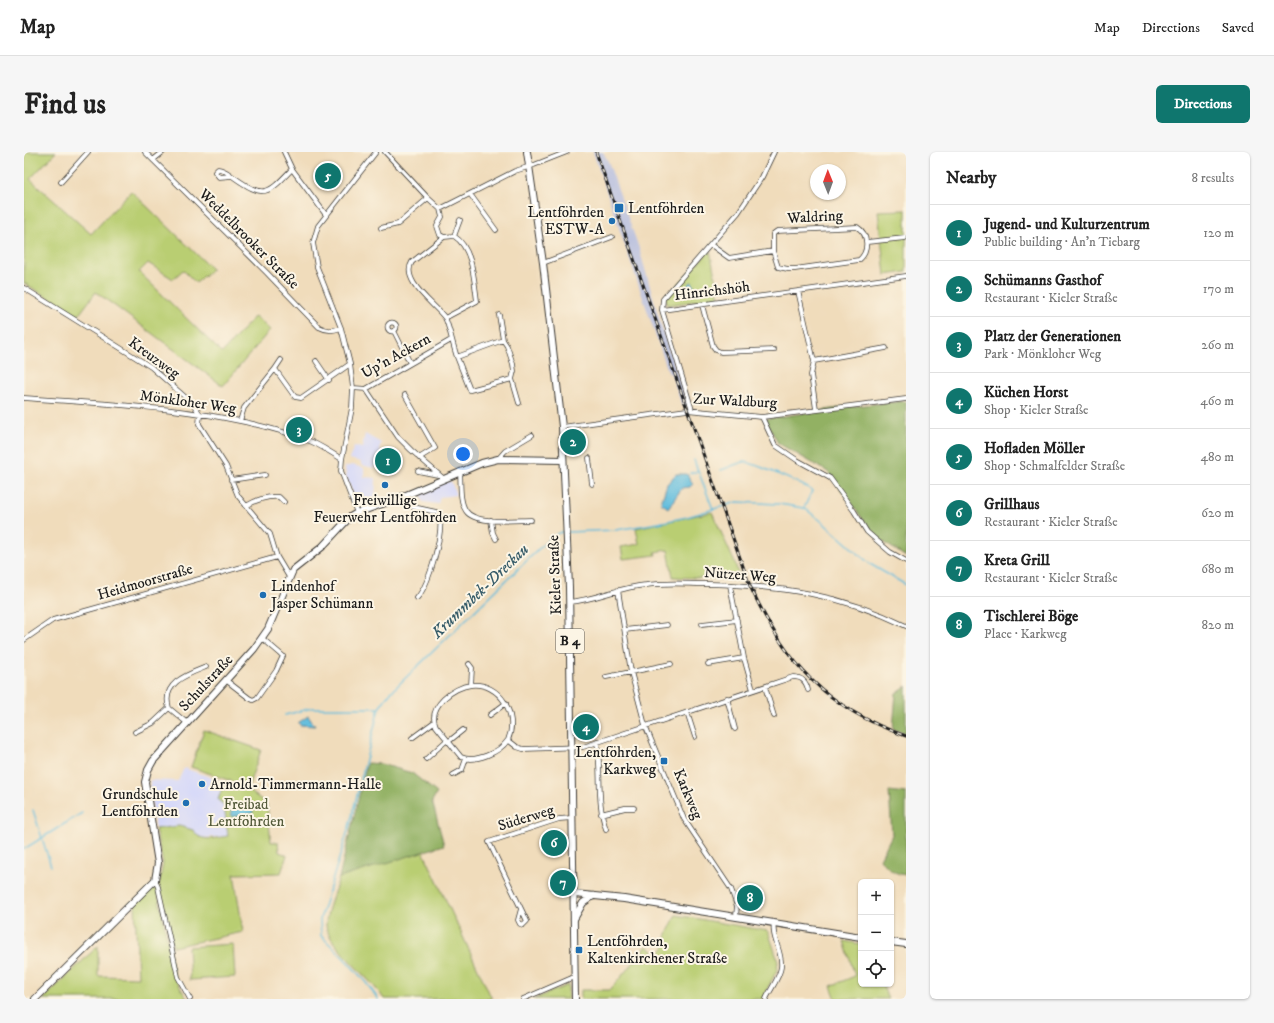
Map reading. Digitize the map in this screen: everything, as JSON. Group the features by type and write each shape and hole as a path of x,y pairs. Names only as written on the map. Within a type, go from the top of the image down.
{"main road":[{"name":"Kieler Straße","path":"528,152 543,263 562,427 569,602 572,818 575,894 575,999"},
{"name":"Schulstraße","path":"154,880 158,863 146,800 146,778 148,770 156,756 227,681 254,650 268,629 288,577 298,564 322,547 350,517 398,498 441,477 482,462 498,459 563,460"},
{"path":"35,999 154,880"},
{"path":"575,894 858,937"},
{"path":"574,920 576,913 583,903 595,896"},
{"path":"894,942 906,944"}],"street":[{"path":"61,182 88,152"},
{"name":"Weddelbrooker Straße","path":"145,152 319,327 334,331 341,328"},
{"path":"153,160 163,152"},
{"path":"284,152 292,169 326,215"},
{"path":"357,513 343,477 342,459 349,426 353,388 350,364 341,328 319,272 314,252 315,233 326,215 376,152"},
{"path":"385,152 440,209 442,217 437,226 440,235 444,237"},
{"path":"440,209 515,171 567,152"},
{"path":"662,310 664,297 738,213 762,177 774,152"},
{"path":"232,176 249,188 262,192 272,189 292,169"},
{"path":"470,194 496,230"},
{"path":"380,228 398,224 428,198"},
{"path":"454,236 460,220"},
{"name":"Waldring","path":"773,251 773,234 777,231 857,227 865,233 867,242"},
{"path":"445,318 478,301 471,264 467,253 459,240 454,236 444,237 412,262 409,267 409,274 423,295 445,318 450,340 470,390 512,379"},
{"path":"543,263 612,238"},
{"path":"711,245 729,258 773,251 778,267 795,269 859,260 863,257 867,242 905,238"},
{"name":"Hinrichshöh","path":"692,410 662,310 906,276"},
{"name":"Kreuzweg","path":"24,288 151,367 193,404 200,414 198,424 216,451 238,496 262,522 270,534 278,557 288,577"},
{"path":"798,291 814,361 811,375 816,409"},
{"path":"702,305 716,350 721,352 774,350"},
{"path":"500,315 503,340 507,346 513,364 514,371 512,379 518,403"},
{"path":"394,331 410,363"},
{"name":"Up'n Ackern","path":"353,388 366,389 450,340"},
{"path":"457,357 503,340"},
{"path":"814,361 886,348"},
{"path":"240,421 244,408 281,360"},
{"path":"316,360 329,380"},
{"path":"275,369 294,397 301,398 350,364"},
{"path":"366,389 398,436 419,458 441,477"},
{"path":"405,395 435,448 419,458"},
{"name":"Mönkloher Weg","path":"24,398 200,414 240,421 307,440 342,459"},
{"name":"Zur Waldburg","path":"562,427 692,410 762,417 816,409 906,399"},
{"path":"762,417 775,445 797,460 830,478 867,532 890,552 906,561"},
{"name":"Schulstraße","path":"498,459 505,452 532,435"},
{"path":"589,458 592,484"},
{"path":"418,471 441,477"},
{"path":"460,471 462,499 466,511 480,519 531,520"},
{"path":"231,480 266,475"},
{"path":"246,506 256,500 275,496 279,497 284,502"},
{"path":"398,498 404,505 436,512 440,515 440,529 428,583 417,598"},
{"path":"491,520 493,533 496,539"},
{"name":"Heidmoorstraße","path":"24,640 53,620 278,557"},
{"name":"Nützer Weg","path":"569,602 600,597 631,587 664,583 730,585 789,590 847,601 906,626"},
{"path":"730,585 744,658 753,690"},
{"name":"Karkweg","path":"618,590 631,672 645,725 684,819 731,889 737,906 736,917"},
{"path":"702,624 737,620"},
{"path":"625,630 666,625"},
{"path":"227,681 249,698 253,700 257,698 276,671 283,656 262,638"},
{"path":"708,664 744,658"},
{"path":"469,664 472,668 471,685"},
{"path":"606,677 670,664"},
{"path":"187,723 169,708 168,696 175,682 206,667"},
{"path":"508,740 517,747 523,749 583,747 727,698 798,677 806,683 808,690"},
{"path":"471,685 492,691 500,696 506,704 512,718 512,726 508,740 499,750 466,759 461,757 434,722 435,710 438,705 456,690 471,685"},
{"path":"765,686 774,716"},
{"path":"727,698 735,729"},
{"path":"490,715 506,704"},
{"path":"135,732 153,723 169,708"},
{"path":"687,712 695,737"},
{"path":"412,738 434,722"},
{"path":"426,760 463,730"},
{"path":"597,742 600,761 601,814 606,829"},
{"path":"453,775 462,770 466,759"},
{"path":"601,814 625,808 634,808"},
{"name":"Süderweg","path":"521,909 489,842 559,819 572,818"},
{"path":"154,880 158,887 178,977 190,999"},
{"path":"766,999 781,969 781,960 774,934 774,923"},
{"path":"523,999 574,977"}],"shaded area":[{"path":"593,152 603,152 608,161 639,248 661,325 688,406 682,406 671,373 669,374"},
{"path":"365,434 381,443 379,450 381,451 378,455 374,468 361,465 361,462 350,459 354,446 362,448"},
{"path":"352,465 364,468 364,477 376,478 375,502 361,507 358,506 346,476 345,467"},
{"path":"451,481 456,495 440,497 438,504 423,502 420,493 444,482"},
{"name":"Grundschule Lentföhrden","path":"184,768 224,782 218,800 224,805 228,836 201,838 179,826 155,829 150,780 178,781"}],"green space":[{"path":"24,152 56,152 30,179 91,234 131,191 212,269 196,283 183,270 173,279 148,263 139,272 222,353 255,316 270,330 223,386 96,292 78,316 24,283"},
{"path":"906,210 906,272 885,275 878,211"},
{"path":"710,250 719,298 668,305 665,298"},
{"path":"906,401 906,557 876,537 828,472 778,443 765,419 845,407"},
{"path":"712,512 735,563 740,580 673,577 668,550 655,552 656,555 623,559 621,547 639,544 636,528"},
{"path":"906,686 906,733 893,729 896,693"},
{"path":"204,730 261,750 248,787 191,767"},
{"path":"367,763 381,764 412,773 437,793 432,801 444,845 339,878"},
{"name":"Freibad Lentföhrden","path":"224,782 248,790 267,804 271,842 278,842 279,852 287,855 281,873 234,874 243,932 173,947 159,885 163,863 155,829 179,826 193,830 200,837 208,839 228,836 224,805 218,800"},
{"path":"889,791 906,793 906,875 892,870 880,859 892,835"},
{"path":"423,851 492,999 384,999 342,952 328,933 326,925 327,914 339,878"},
{"path":"150,887 157,889 175,978 187,999 43,999 98,946 98,976 138,977 135,905"},
{"path":"676,915 768,931 778,961 777,970 762,999 581,999 581,990 610,990 647,946 658,955 667,944 666,936"},
{"path":"844,941 858,943 858,987 883,987 888,999 836,999 831,986 855,976"},
{"path":"233,944 235,977 190,980 188,947"},
{"path":"568,985 568,999 534,999"}],"water":[{"path":"691,282 693,283 695,291 693,294 682,296 681,293"},
{"path":"676,474 687,474 693,484 690,487 682,488 668,508 661,503 667,484"},
{"path":"308,716 315,726 300,725 298,723"},
{"path":"252,806 253,813 232,817 231,810"}],"waterway":[{"path":"691,473 698,472 694,460 713,509"},
{"path":"721,470 744,462 791,480 812,491 804,508"},
{"name":"Krummbek-Dreckau","path":"568,532 616,530 658,523 687,517 737,502 779,504 804,508 820,520 870,564 906,585"},
{"name":"Krummbek-Dreckau","path":"378,999 344,958 321,936 320,919 349,827 379,708 389,694 549,539 558,533 564,532"},
{"path":"285,715 312,708 379,708"},
{"path":"33,810 51,866"},
{"path":"24,849 82,813"}],"railway":[{"path":"596,152 750,586 763,613 793,659 811,679 830,696 852,711 877,725 906,736"}],"place":[{"name":"Hofladen Möller","path":"328,176"},
{"name":"Lentföhrden","path":"619,208"},
{"name":"Lentföhrden ESTW-A","path":"612,221"},
{"name":"Platz der Generationen","path":"299,430"},
{"name":"Schümanns Gasthof","path":"573,442"},
{"name":"Jugend- und Kulturzentrum","path":"388,461"},
{"name":"Freiwillige Feuerwehr Lentföhrden","path":"385,485"},
{"name":"Lindenhof Jasper Schümann","path":"263,595"},
{"name":"Küchen Horst","path":"586,727"},
{"name":"Lentföhrden, Karkweg","path":"664,761"},
{"name":"Arnold-Timmermann-Halle","path":"202,784"},
{"name":"Grundschule Lentföhrden","path":"186,803"},
{"name":"Grillhaus","path":"554,843"},
{"name":"Kreta Grill","path":"563,883"},
{"name":"Tischlerei Böge","path":"750,898"},
{"name":"Lentföhrden, Kaltenkirchener Straße","path":"579,950"}]}
